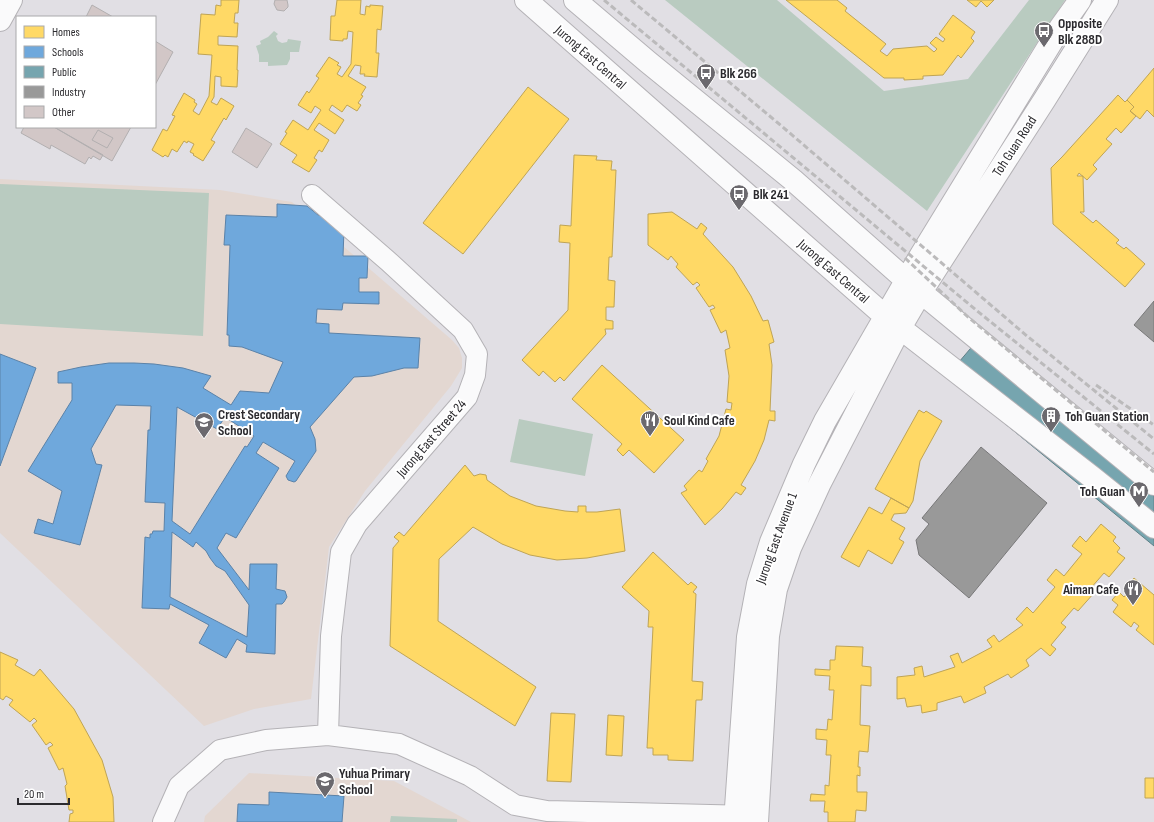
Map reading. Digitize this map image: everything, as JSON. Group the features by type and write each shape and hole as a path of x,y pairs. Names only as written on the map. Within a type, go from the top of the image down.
{"main road":[{"path":"0,20 11,0"},
{"name":"Jurong East Central","path":"526,0 893,323 1154,527"},
{"path":"575,0 648,62 793,180 913,286 1154,484"},
{"name":"Toh Guan Road","path":"913,286 1060,28 1080,0"},
{"name":"Toh Guan Road","path":"913,286 1045,99 1107,0"},
{"name":"Jurong East Avenue 1","path":"757,819 768,636 776,589 790,548 893,323 913,286"},
{"name":"Jurong East Avenue 1","path":"735,818 748,637 758,584 771,542 804,464 825,422 893,323"}],"street":[{"name":"Jurong East Street 24","path":"312,195 388,261 463,330 477,354 475,375 467,397 357,524 341,552 331,636 328,735"},
{"path":"164,822 179,786 220,750 266,740 328,735 399,744 470,776 515,805 547,811 757,819"}],"shaded area":[{"name":"Crest Secondary School","path":"0,179 220,190 292,202 452,340 459,348 462,358 462,368 451,386 365,491 329,547 311,699 254,709 204,726 0,533"},
{"name":"Yuhua Primary School","path":"249,773 394,781 471,822 204,822 205,816"}],"green space":[{"path":"665,0 777,0 884,91 968,79 1029,0 1065,0 927,211"},
{"path":"274,31 278,34 276,36 278,41 282,43 287,42 288,39 301,41 299,52 290,52 290,59 287,65 268,66 268,62 259,62 259,55 256,46 261,44 260,41 268,37"},
{"path":"0,184 209,193 203,336 0,324"},
{"path":"519,419 593,434 585,476 510,462"},
{"path":"391,816 457,819 457,822 390,822"}],"building: Homes":[{"path":"221,0 239,0 238,13 235,13 234,23 238,23 237,37 218,36 218,45 238,46 237,87 221,86 221,77 215,76 214,97 211,102 217,105 221,98 234,106 226,120 224,118 211,140 215,142 203,161 190,152 194,144 188,141 187,143 184,141 177,152 172,149 168,157 165,155 163,157 152,150 163,129 167,131 175,116 172,115 184,93 195,100 194,102 197,104 193,111 199,115 209,96 212,55 198,54 201,14 215,15 216,5 221,6"},
{"path":"337,0 361,0 360,14 365,15 366,6 383,6 381,30 377,29 376,53 379,53 377,77 364,76 365,74 360,74 361,66 355,65 348,76 366,87 361,95 363,96 358,103 361,105 357,111 347,105 342,112 332,105 329,110 344,120 335,134 319,123 314,130 329,140 322,152 319,150 314,158 317,160 309,172 292,162 297,155 280,144 287,133 285,132 293,120 308,130 321,110 315,106 311,113 298,105 307,91 309,93 319,78 316,76 329,57 339,63 337,65 341,67 337,74 342,77 351,64 353,32 348,31 347,39 343,39 343,41 330,40 331,16 335,16"},
{"path":"786,0 837,0 847,8 845,11 886,44 880,51 887,56 893,49 927,46 934,52 937,49 930,43 936,37 943,42 945,39 939,34 953,15 975,32 971,38 974,41 961,58 958,55 943,75 923,76 923,79 904,80 904,78 884,78"},
{"path":"967,0 994,0 987,7 981,1 976,7"},
{"path":"1154,68 1154,117 1147,110 1140,119 1130,111 1134,107 1127,100"},
{"path":"528,87 569,119 463,254 423,223"},
{"path":"1118,95 1125,102 1127,100 1134,107 1130,111 1136,116 1121,133 1116,128 1106,139 1112,144 1093,165 1097,169 1087,180 1083,177 1084,212 1080,212 1093,223 1096,220 1119,240 1116,243 1124,249 1126,247 1145,264 1125,287 1053,224 1051,168"},
{"path":"574,155 597,156 596,160 612,161 611,170 616,170 612,257 609,257 608,280 615,281 614,307 606,307 606,320 613,321 613,329 605,329 606,334 564,381 560,377 555,382 543,371 539,376 522,360 568,310 570,243 559,242 560,225 571,226"},
{"path":"672,212 697,229 701,223 707,228 703,234 733,267 751,296 763,321 768,320 774,342 769,344 772,365 770,411 775,411 775,421 769,420 764,440 755,461 741,485 746,488 741,495 736,492 722,509 705,525 681,493 687,490 684,486 699,470 702,472 708,461 706,459 719,436 726,409 731,410 732,403 727,402 729,376 725,350 730,348 726,330 721,333 710,310 715,308 713,305 709,307 696,288 700,285 697,282 693,285 676,267 678,264 671,256 668,260 648,245 648,214"},
{"path":"602,365 684,440 654,473 629,450 623,456 617,450 622,444 572,399"},
{"path":"919,410 924,413 926,411 942,421 920,461 913,501 909,508 875,489"},
{"path":"465,465 474,476 480,474 486,475 487,480 510,496 536,506 578,512 578,506 586,506 586,512 620,509 625,551 587,558 557,560 530,555 502,544 473,527 439,559 438,621 536,687 515,726 390,646 393,548 399,541 394,537 399,532 404,536"},
{"path":"891,498 909,508 906,513 894,514 891,520 905,528 899,539 904,542 892,564 868,550 859,567 841,557 869,507 882,514"},
{"path":"1101,524 1116,537 1113,541 1120,548 1117,552 1125,558 1109,577 1104,573 1090,589 1094,593 1078,611 1074,608 1061,623 1066,627 1051,645 1056,649 1050,656 1041,648 1026,660 1029,666 1011,678 1008,674 984,687 986,693 964,703 961,696 937,703 937,710 922,713 921,705 907,707 905,698 897,699 897,677 915,675 914,668 922,666 924,677 955,667 950,656 958,653 962,663 992,647 987,640 994,635 999,642 1023,625 1016,619 1027,607 1033,613 1055,587 1047,580 1056,569 1064,576 1082,554 1072,546 1080,536 1086,542"},
{"path":"653,552 688,585 691,582 697,587 693,592 696,594 692,681 703,682 702,700 696,700 693,761 668,760 668,755 653,755 653,748 647,748 653,627 648,627 649,611 622,587"},
{"path":"1134,578 1154,595 1154,645 1136,630 1139,626 1134,622 1131,627 1113,612 1118,605 1112,600 1119,592 1124,597 1130,590 1126,587"},
{"path":"836,646 863,647 862,666 871,667 871,686 861,685 860,725 870,726 868,752 859,751 858,767 860,767 860,776 857,775 857,792 867,792 866,811 856,810 855,822 828,822 828,812 824,812 825,801 810,801 811,794 825,795 825,785 829,786 831,755 826,755 827,740 816,739 816,729 827,730 828,719 832,720 834,690 829,690 830,676 815,675 815,669 830,670 830,660 835,660"},
{"path":"0,652 18,660 15,665 34,676 40,669 74,709 102,760 113,797 114,822 69,822 70,814 73,813 73,810 69,810 65,786 67,784 63,768 59,770 48,748 53,745 50,742 46,745 32,725 37,721 34,718 30,722 9,705 13,700 6,696 3,700 0,698"},
{"path":"551,713 575,714 571,782 547,781"},
{"path":"608,715 624,716 622,756 606,755"},
{"path":"1145,778 1154,778 1154,798 1145,798"}],"building: Schools":[{"path":"277,204 307,206 318,215 327,216 344,230 343,256 368,256 367,278 359,278 359,292 379,292 379,304 343,303 342,310 317,309 316,323 329,324 329,333 420,338 418,368 404,368 372,376 354,377 310,427 315,439 316,451 294,482 288,480 286,476 295,461 263,442 256,453 279,468 236,538 226,533 217,548 249,590 250,564 277,564 276,589 285,591 287,597 282,604 276,604 275,654 246,652 247,645 237,639 226,658 199,643 209,625 170,604 169,609 142,608 145,537 150,538 150,534 152,534 153,531 164,531 165,503 145,502 148,430 150,430 151,406 116,405 91,449 96,464 102,465 80,545 34,533 38,519 53,524 62,491 28,471 72,400 72,383 58,383 58,372 109,363 154,364 183,368 211,376 203,388 231,405 240,391 269,393 283,362 242,347 229,346 229,335 227,335 230,245 224,245 226,215 277,217","holes":["177,407 217,429 225,417 254,436 247,447 245,446 190,534 172,521","172,532 193,547 196,542 206,551 216,566 225,571 249,605 247,637 170,597"]},
{"path":"0,354 36,368 0,466"},
{"path":"269,792 344,796 342,822 237,822 238,804 269,805"}],"building: Public":[{"name":"Toh Guan Station","path":"976,342 1154,489 1154,546 947,376"}],"building: Industry":[{"path":"1154,301 1154,342 1134,325"},
{"path":"981,447 1047,503 969,598 919,555 916,540 929,524 922,518"}],"building: Other":[{"path":"275,0 287,0 288,7 284,11 277,10 274,4"},
{"path":"92,5 111,16 86,16"},
{"path":"156,42 173,52 156,83"},
{"path":"24,128 56,128 103,155 100,160 93,156 91,159 89,157 85,164 51,145 50,149 21,133"},
{"path":"56,128 130,128 112,161"},
{"path":"246,128 272,144 257,168 232,152"},
{"path":"98,130 113,138 107,148 92,140"}],"railway":[{"path":"604,0 976,310 1154,454"},
{"path":"631,0 778,123 1027,336 1154,439"},
{"path":"905,258 968,317 1154,472"},
{"path":"1096,385 1154,425"}],"place":[{"name":"Opposite Blk 288D","path":"1044,48"},
{"name":"Blk 266","path":"706,90"},
{"name":"Blk 241","path":"739,211"},
{"name":"Toh Guan Station","path":"1051,433"},
{"name":"Soul Kind Cafe","path":"650,437"},
{"name":"Crest Secondary School","path":"204,439"},
{"name":"Toh Guan","path":"1139,508"},
{"name":"Aiman Cafe","path":"1133,606"},
{"name":"Yuhua Primary School","path":"325,798"}]}
